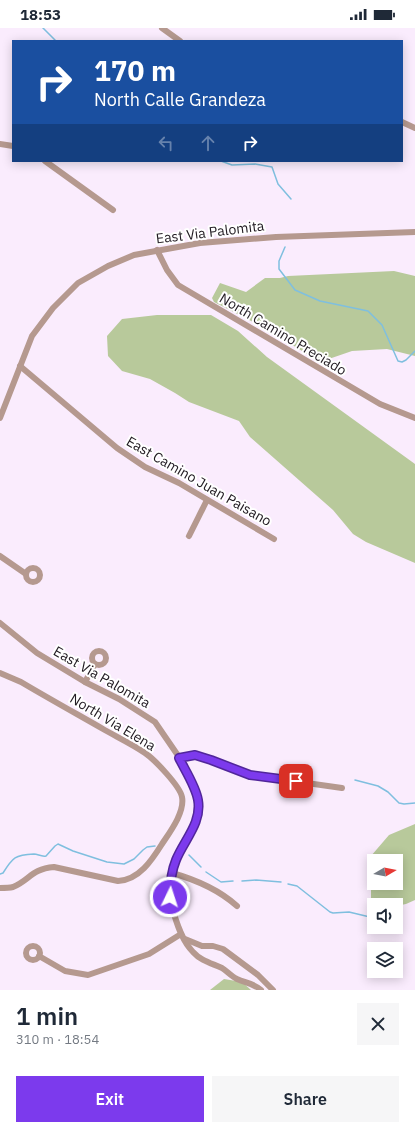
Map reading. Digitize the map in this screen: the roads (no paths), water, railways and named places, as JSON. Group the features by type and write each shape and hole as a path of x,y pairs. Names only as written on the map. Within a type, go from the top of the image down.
{"street":[{"path":"162,28 179,40"},
{"path":"403,122 415,128"},
{"path":"0,144 12,146"},
{"path":"46,162 113,210"},
{"name":"East Via Palomita","path":"0,418 32,336 53,308 78,283 108,266 134,255 200,243 276,237 415,232"},
{"name":"North Camino Preciado","path":"157,250 167,270 178,285 380,404 415,418"},
{"name":"East Camino Juan Paisano","path":"20,366 117,448 145,466 179,482 274,539"},
{"path":"189,536 207,500"},
{"path":"0,556 26,574"},
{"name":"East Via Palomita","path":"0,623 37,653 85,682 119,698 155,722 179,758 197,795 197,820 181,848 172,873 170,897 183,937 194,953 205,962 222,968 236,979 251,982 261,990"},
{"path":"85,682 96,664"},
{"name":"North Via Elena","path":"0,673 21,682 146,753 170,776 182,796 180,812 172,828 157,852 143,870 134,878 125,881 118,881 58,868 49,868 34,872 14,887 0,888"},
{"path":"179,758 195,755 250,775 342,788"},
{"path":"172,873 191,878 215,889 237,906"},
{"path":"39,956 65,971 88,975 149,954 183,937 202,946 213,946 223,949 258,975 273,990"}],"waterway":[{"path":"43,28 55,40"},
{"path":"224,162 232,165 255,164 272,167 278,184 291,199"},
{"path":"285,247 279,261 279,269 295,290 320,301 368,311 382,325 398,361 402,362 406,360 415,351"},
{"path":"355,780 378,786 388,792 399,803 415,803"},
{"path":"0,874 3,873 9,863 18,856 34,854 46,856 58,844 73,851 107,862 124,864 134,859 147,847 155,846"},
{"path":"189,855 201,867"},
{"path":"206,872 221,882 233,881"},
{"path":"242,881 256,880 281,882"},
{"path":"288,884 297,886 330,912 349,912 367,916"}]}
